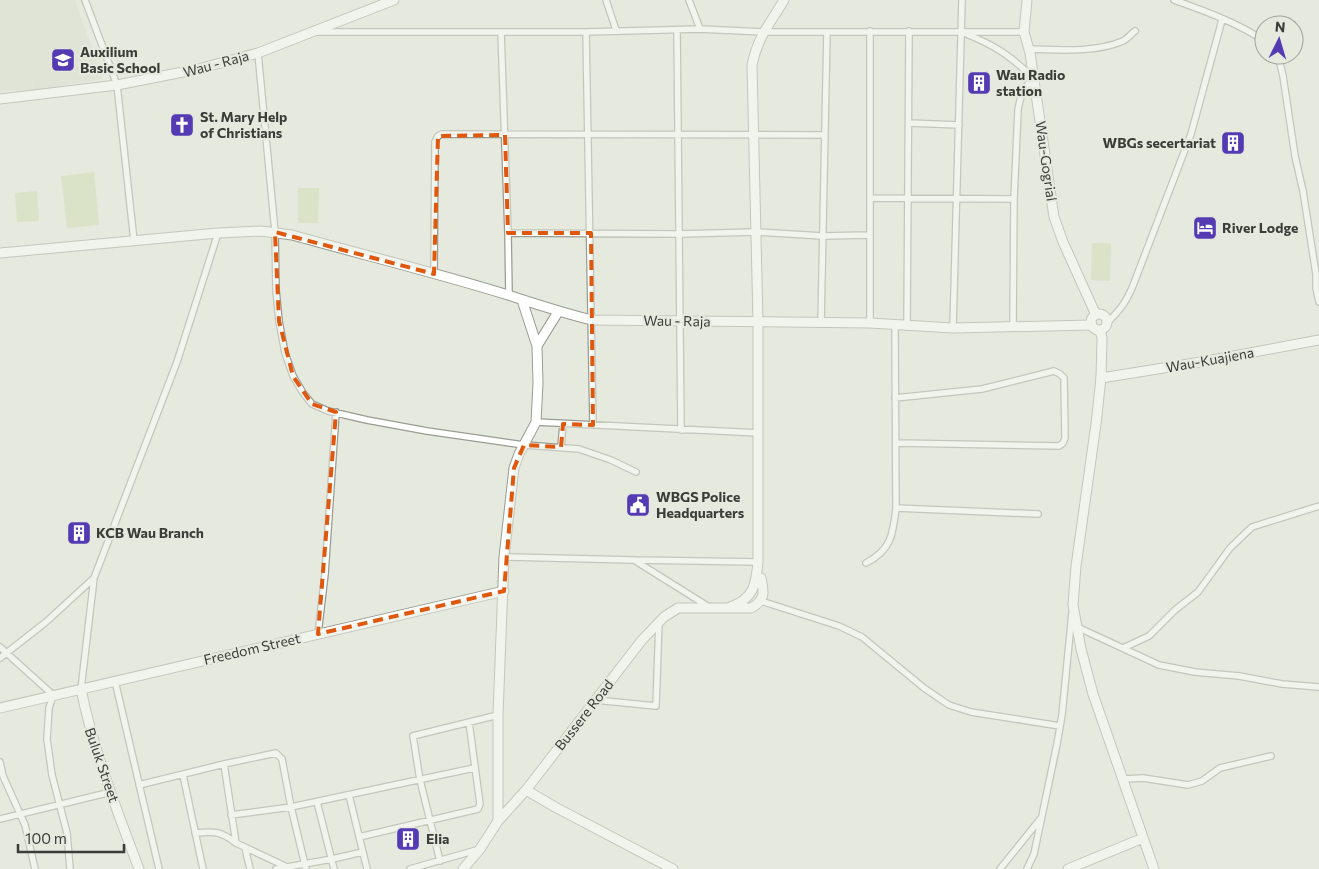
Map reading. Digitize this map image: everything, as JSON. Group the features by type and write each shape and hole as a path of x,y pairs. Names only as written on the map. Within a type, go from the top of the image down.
{"street":[{"path":"85,0 117,85 134,241"},
{"name":"Wau - Raja","path":"0,99 117,85 198,69 258,53 394,0"},
{"path":"606,0 616,30"},
{"path":"689,0 700,29"},
{"path":"730,607 744,600 750,594 756,579 758,562 758,322 752,65 763,32 784,0"},
{"path":"953,328 962,0"},
{"name":"Wau-Gogrial","path":"1026,0 1024,32 1029,49 1054,217 1063,242 1096,315 1104,316 1107,323"},
{"path":"1174,0 1254,34"},
{"path":"1096,328 1105,328 1107,323 1121,310 1127,301 1191,134 1222,20"},
{"path":"312,32 586,32 700,29 763,32 1024,32"},
{"path":"677,30 682,322 681,430"},
{"path":"907,326 909,31"},
{"path":"961,31 1005,53 1032,78 1023,89 1018,110 1014,199 1012,326"},
{"path":"1029,49 1097,48 1123,41 1135,31"},
{"path":"501,32 509,295"},
{"path":"586,32 593,425"},
{"path":"821,323 827,32"},
{"path":"870,32 870,323"},
{"path":"258,53 275,232 276,290 279,321 285,353 293,376 312,404 367,420 427,431 561,447 593,453 636,472"},
{"path":"1281,65 1284,76 1294,156 1303,191 1319,302"},
{"path":"909,124 959,125"},
{"path":"434,274 436,138 442,134 678,133 824,135"},
{"path":"871,198 1014,199"},
{"name":"Wau - Raja","path":"0,253 218,233 275,232 434,274 509,295 558,312 592,320 870,323 953,328 1012,326 1096,328"},
{"path":"508,233 679,234 756,232 822,236 870,235"},
{"path":"81,689 94,578 177,362 218,233"},
{"path":"498,822 498,715 504,557 514,468 536,422 538,383 537,346 522,300"},
{"path":"537,346 558,312"},
{"path":"1027,869 1034,854 1060,726 1076,566 1101,378 1102,338 1091,320 1096,315"},
{"path":"866,563 882,553 888,545 895,522 895,326"},
{"name":"Wau-Kuajiena","path":"1101,378 1319,340"},
{"path":"895,398 982,389 1054,371 1064,378 1065,438 1059,446 896,443"},
{"path":"318,634 336,412"},
{"path":"536,422 759,433"},
{"path":"561,447 564,424"},
{"path":"1123,648 1149,636 1175,610 1198,592 1230,548 1252,528 1319,506"},
{"path":"896,508 1038,514"},
{"path":"504,557 758,562"},
{"path":"634,560 709,607"},
{"path":"0,658 46,622 94,578"},
{"path":"756,579 761,578 764,590 761,601 839,626 862,637 924,688 949,705 971,712 1060,726"},
{"name":"Freedom Street","path":"0,708 504,591"},
{"name":"Bussere Road","path":"463,869 480,849 498,822 526,790 642,640 659,621 678,608 751,608 761,601"},
{"path":"1073,605 1093,694 1154,869"},
{"path":"596,700 656,706 659,621"},
{"path":"1077,627 1159,665 1186,671 1319,687"},
{"path":"0,647 53,695 49,708 47,739 52,774 67,833 70,869"},
{"path":"115,681 159,869"},
{"name":"Buluk Street","path":"81,689 88,723 139,869"},
{"path":"440,861 420,780 413,736 498,715"},
{"path":"360,837 478,809 469,722"},
{"path":"139,785 276,753 282,759 305,867"},
{"path":"1124,779 1143,778 1188,785 1202,781 1220,768 1270,756"},
{"path":"0,762 3,776 20,814 35,869"},
{"path":"224,764 236,843"},
{"path":"231,815 317,802 474,768"},
{"path":"183,775 203,869"},
{"path":"526,790 673,869"},
{"path":"0,819 111,792"},
{"path":"349,795 367,869"},
{"path":"317,802 334,869"},
{"path":"1000,869 1042,817"},
{"path":"195,833 219,832 245,848 287,867"},
{"path":"1068,869 1143,838"},
{"path":"245,848 250,869"},
{"path":"410,869 480,849"},
{"path":"276,869 305,867 363,852"}],"highlighted area":[{"path":"505,135 508,233 591,233 593,425 563,424 561,447 524,445 514,468 504,591 318,634 336,412 312,404 293,376 279,321 275,232 434,274 438,136"}],"shaded area":[{"name":"Auxilium Basic School","path":"0,0 75,0 103,79 33,90 32,82 32,90 0,91"}],"green space":[{"path":"94,172 99,225 67,228 61,176"},
{"path":"298,188 319,188 318,223 298,223"},
{"path":"37,191 39,221 17,222 15,193"},
{"path":"1092,243 1111,243 1110,281 1091,280"}],"place":[{"name":"Auxilium Basic School","path":"63,60"},
{"name":"Wau Radio station","path":"979,83"},
{"name":"St. Mary Help of Christians","path":"182,125"},
{"name":"WBGs secertariat","path":"1233,143"},
{"name":"River Lodge","path":"1205,228"},
{"name":"WBGS Police Headquarters","path":"638,505"},
{"name":"KCB Wau Branch","path":"79,533"},
{"name":"Elia","path":"408,839"}]}
